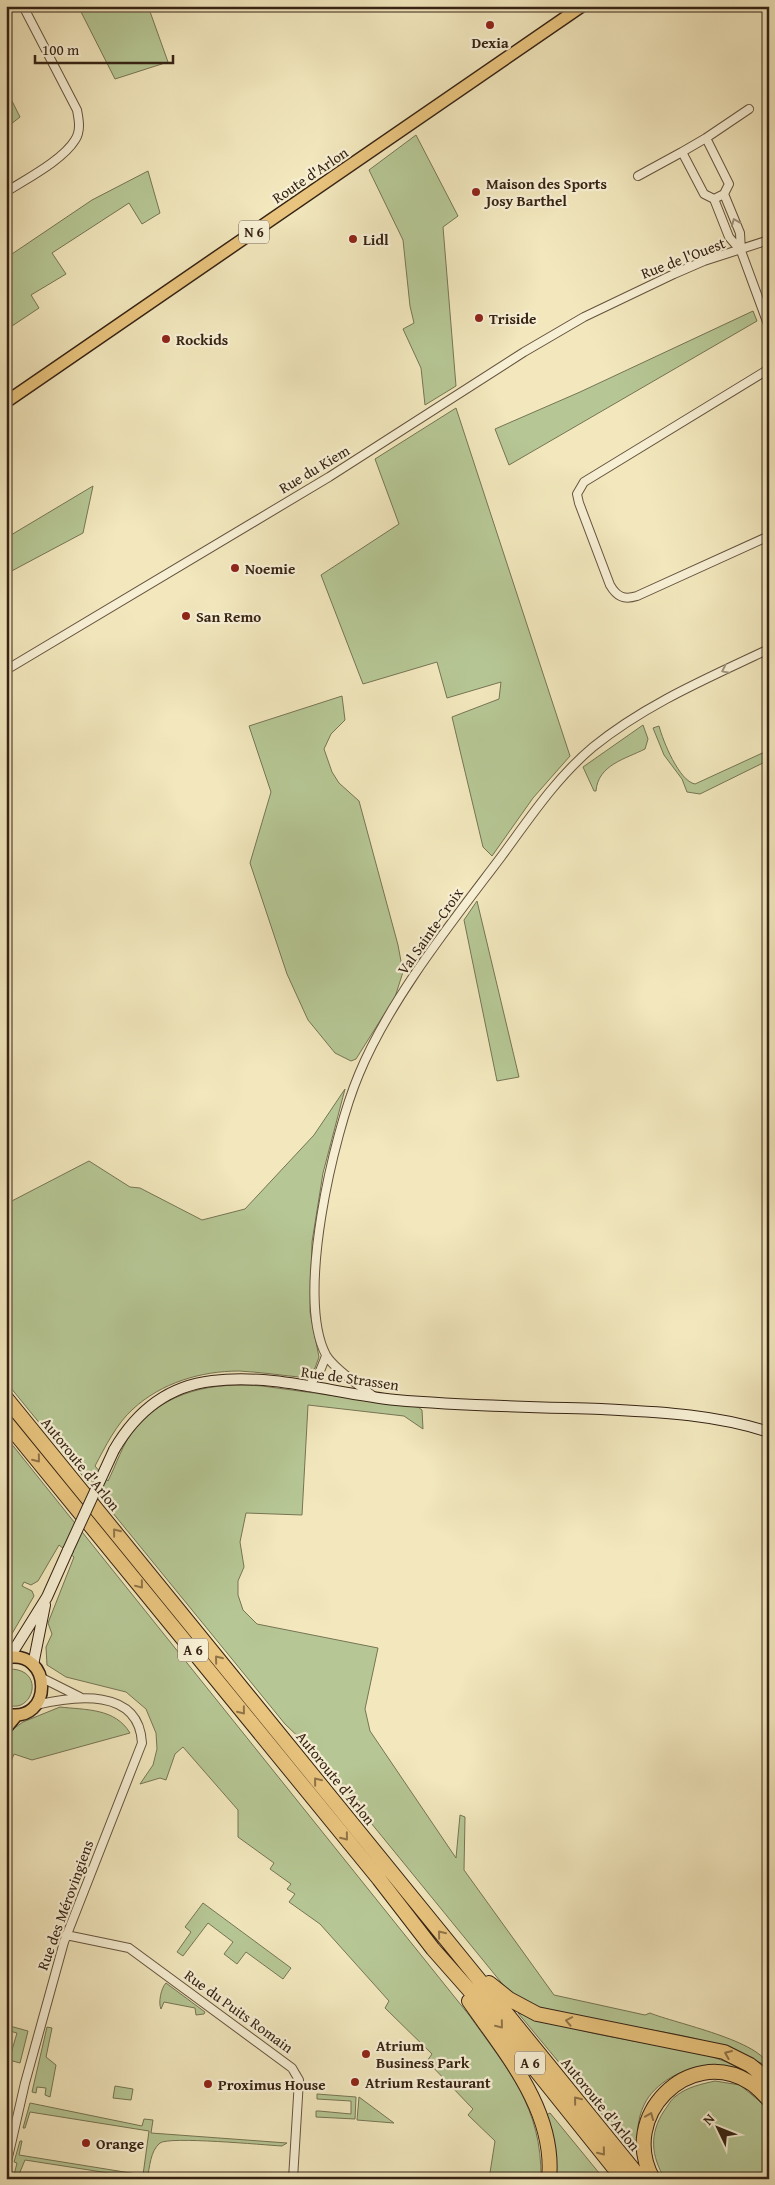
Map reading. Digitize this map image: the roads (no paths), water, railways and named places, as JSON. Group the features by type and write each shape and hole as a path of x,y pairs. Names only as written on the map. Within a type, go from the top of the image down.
{"highway":[{"name":"Autoroute d'Arlon","path":"6,1398 641,2179"},
{"name":"Autoroute d'Arlon","path":"6,1422 379,1879 433,1949 494,2018 623,2179"},
{"name":"A 6","path":"433,1949 519,2074 528,2091 546,2139 549,2179"},
{"name":"A 6","path":"472,1972 509,1999 537,2014 724,2052 750,2065 769,2080"},
{"path":"653,2179 643,2150 644,2133 654,2105 659,2097 674,2085 691,2076 711,2072 731,2075 748,2082 769,2100"}],"main road":[{"name":"Route d'Arlon","path":"6,402 582,6"},
{"name":"Rue de Strassen","path":"8,1658 47,1597 114,1450 126,1430 141,1413 157,1400 190,1385 238,1379 266,1380 375,1397 423,1402 677,1412 722,1418 769,1432"},
{"name":"Rue de Strassen","path":"33,1665 47,1597"},
{"path":"6,1728 11,1715 30,1710 36,1705 42,1692 42,1678 33,1665 26,1661 8,1658"}],"street":[{"path":"6,192 67,150 76,139 79,129 77,110 23,6"},
{"path":"638,176 706,138 749,109"},
{"name":"Rue de l'Ouest","path":"706,138 729,184 724,194 740,233 741,251"},
{"name":"Rue de l'Ouest","path":"682,152 704,194 714,199 729,237 741,251"},
{"path":"714,199 724,194"},
{"name":"Rue de l'Ouest","path":"635,291 704,261 741,251 769,240"},
{"path":"741,251 769,327"},
{"name":"Rue du Kiem","path":"6,670 329,477 524,352 635,291"},
{"path":"769,369 584,482 577,494 610,585 614,592 622,598 628,599 637,596 769,536"},
{"name":"Val Sainte-Croix","path":"326,1356 314,1301 317,1242 330,1166 359,1072 392,1013 424,962 546,796 593,748 655,704 769,649"},
{"path":"308,1387 320,1370 326,1356 375,1397"},
{"name":"Rue des Mérovingiens","path":"42,1678 80,1697"},
{"name":"Rue des Mérovingiens","path":"6,2166 24,2083 66,1935 142,1743 141,1732 130,1712 109,1701 80,1697 36,1705"},
{"name":"Rue du Puits Romain","path":"66,1935 130,1948 292,2068 299,2080 293,2179"}],"place":[{"name":"Dexia","path":"490,25"},
{"name":"Maison des Sports Josy Barthel","path":"476,192"},
{"name":"Lidl","path":"353,239"},
{"name":"Triside","path":"479,318"},
{"name":"Rockids","path":"166,339"},
{"name":"Noemie","path":"235,568"},
{"name":"San Remo","path":"186,616"},
{"name":"Atrium Business Park","path":"366,2054"},
{"name":"Atrium Restaurant","path":"355,2082"},
{"name":"Proximus House","path":"208,2084"},
{"name":"Orange","path":"86,2143"}]}
